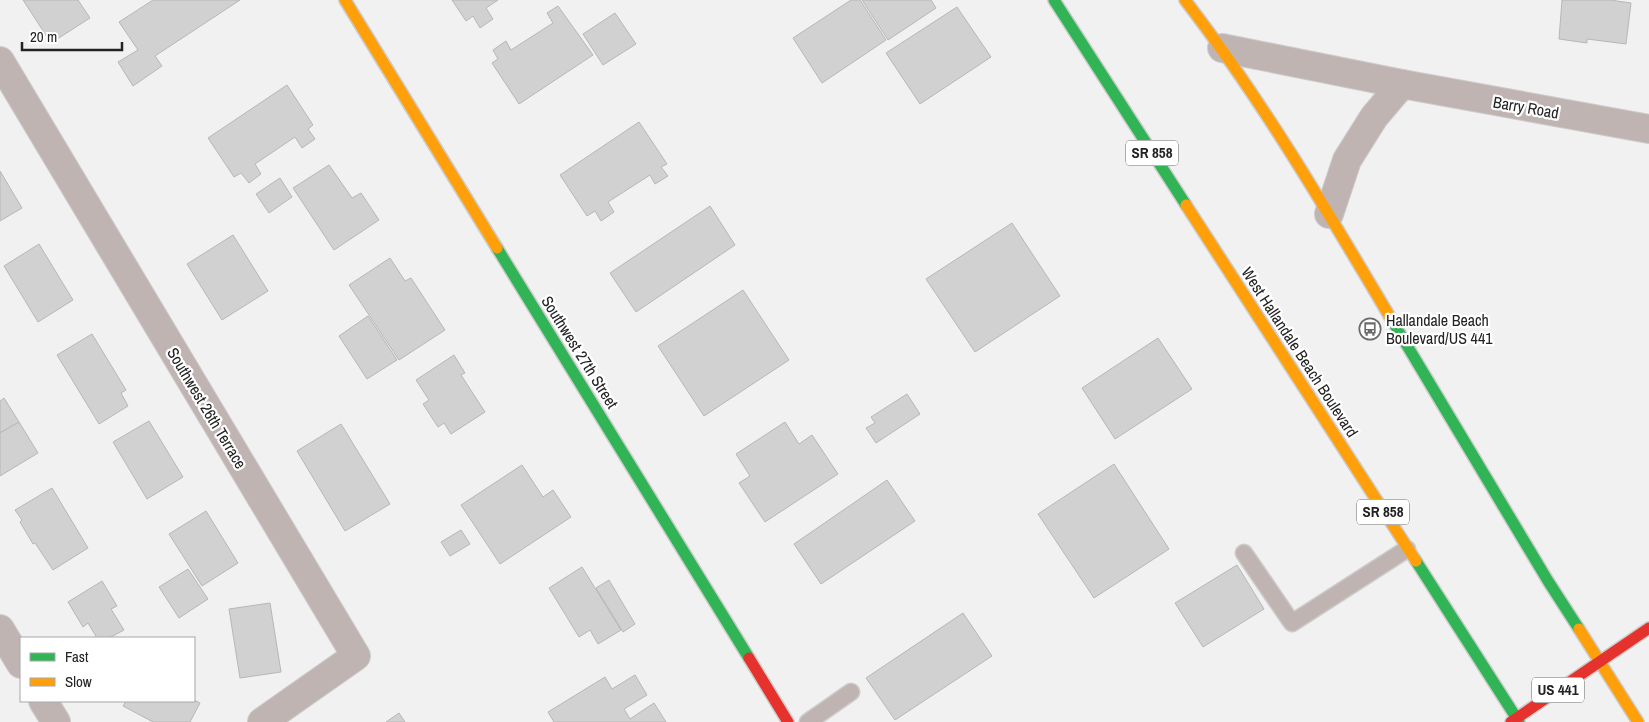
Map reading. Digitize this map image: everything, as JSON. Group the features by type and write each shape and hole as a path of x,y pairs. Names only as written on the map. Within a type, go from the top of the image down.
{"main road":[{"name":"Southwest 27th Street","path":"345,0 788,722"},
{"name":"West Hallandale Beach Boulevard","path":"1054,0 1516,721"},
{"path":"1185,0 1222,48 1329,214 1548,581 1638,722"},
{"name":"US 441","path":"1516,721 1649,628"}],"street":[{"name":"Barry Road","path":"1222,48 1402,84 1649,129"},
{"name":"Southwest 26th Terrace","path":"0,61 356,656 262,722"},
{"path":"1329,214 1347,160 1374,117 1402,84"},
{"path":"0,629 20,662"},
{"path":"44,702 56,722"}],"lane":[{"path":"1244,553 1292,623 1407,549"},
{"path":"808,722 851,692"}],"building":[{"path":"23,0 78,0 90,18 51,43"},
{"path":"153,0 240,0 155,56 162,66 133,86 118,62 138,50 119,22"},
{"path":"452,0 498,0 486,8 493,19 480,28 473,16 466,21"},
{"path":"851,0 860,0 886,40 822,83 793,38"},
{"path":"862,0 931,0 936,8 888,40"},
{"path":"1562,0 1610,0 1631,3 1626,44 1587,39 1587,43 1559,39"},
{"path":"558,6 593,55 519,104 492,63 498,59 493,50 506,41 511,50 553,23 547,13"},
{"path":"957,7 991,57 920,104 886,53"},
{"path":"615,13 636,44 603,65 583,34"},
{"path":"287,85 313,125 308,129 315,139 302,148 295,137 255,164 261,174 249,183 241,173 234,177 208,138"},
{"path":"639,122 667,164 661,167 668,176 655,184 650,175 608,202 614,212 601,221 595,211 587,216 560,175"},
{"path":"329,165 352,198 361,193 379,220 334,250 293,188"},
{"path":"0,171 22,208 0,221"},
{"path":"280,178 292,197 269,213 256,194"},
{"path":"710,206 735,245 636,312 610,273"},
{"path":"1012,223 1060,296 975,352 926,279"},
{"path":"233,235 268,291 222,320 187,264"},
{"path":"39,244 73,300 38,322 4,266"},
{"path":"390,258 405,281 411,278 445,330 399,360 349,285"},
{"path":"743,290 789,360 704,416 658,346"},
{"path":"368,316 397,360 367,379 339,336"},
{"path":"92,334 126,390 121,393 128,406 99,424 57,355"},
{"path":"1158,338 1192,389 1115,439 1082,388"},
{"path":"454,355 465,373 461,375 485,412 451,434 444,423 438,427 423,404 429,400 416,380"},
{"path":"907,394 920,414 876,443 866,428 875,423 871,417"},
{"path":"4,398 19,422 0,433 0,401"},
{"path":"149,421 183,477 147,499 113,442"},
{"path":"19,422 38,453 0,476 0,433"},
{"path":"785,422 799,444 812,435 838,474 765,522 739,483 750,476 736,454"},
{"path":"341,424 390,504 345,531 297,451"},
{"path":"1114,464 1169,549 1094,598 1038,514"},
{"path":"522,465 543,497 553,490 571,517 500,564 461,505"},
{"path":"887,480 915,521 821,584 794,544"},
{"path":"52,488 88,548 53,570 35,543 33,544 20,522 22,520 15,510"},
{"path":"206,511 238,563 202,586 169,534"},
{"path":"461,530 470,544 450,556 441,542"},
{"path":"1237,565 1264,609 1203,647 1175,603"},
{"path":"582,567 621,630 598,644 590,630 579,637 549,588"},
{"path":"188,569 208,599 179,618 159,587"},
{"path":"609,580 635,624 623,632 596,588"},
{"path":"102,581 117,606 111,609 124,630 111,637 96,637 88,623 83,627 68,602"},
{"path":"270,603 281,672 240,678 229,609"},
{"path":"963,613 992,656 895,720 866,678"},
{"path":"635,675 647,695 624,709 630,719 654,703 666,722 554,722 548,712 605,677 612,689"},
{"path":"195,700 200,703 190,722 153,722 123,706 125,702"},
{"path":"399,713 405,722 386,722"}],"traffic: fast":[{"path":"1054,0 1186,205"},
{"path":"497,248 749,658"},
{"path":"1390,317 1548,581 1579,629"},
{"path":"1416,561 1519,722"}],"traffic: slow":[{"path":"345,0 497,248"},
{"path":"1185,0 1267,116 1390,317"},
{"path":"1186,205 1416,561"},
{"path":"1579,629 1638,722"}],"traffic: jam":[{"path":"1511,722 1649,628"},
{"path":"749,658 788,722"}],"place":[{"name":"Hallandale Beach Boulevard/US 441","path":"1370,329"}]}
